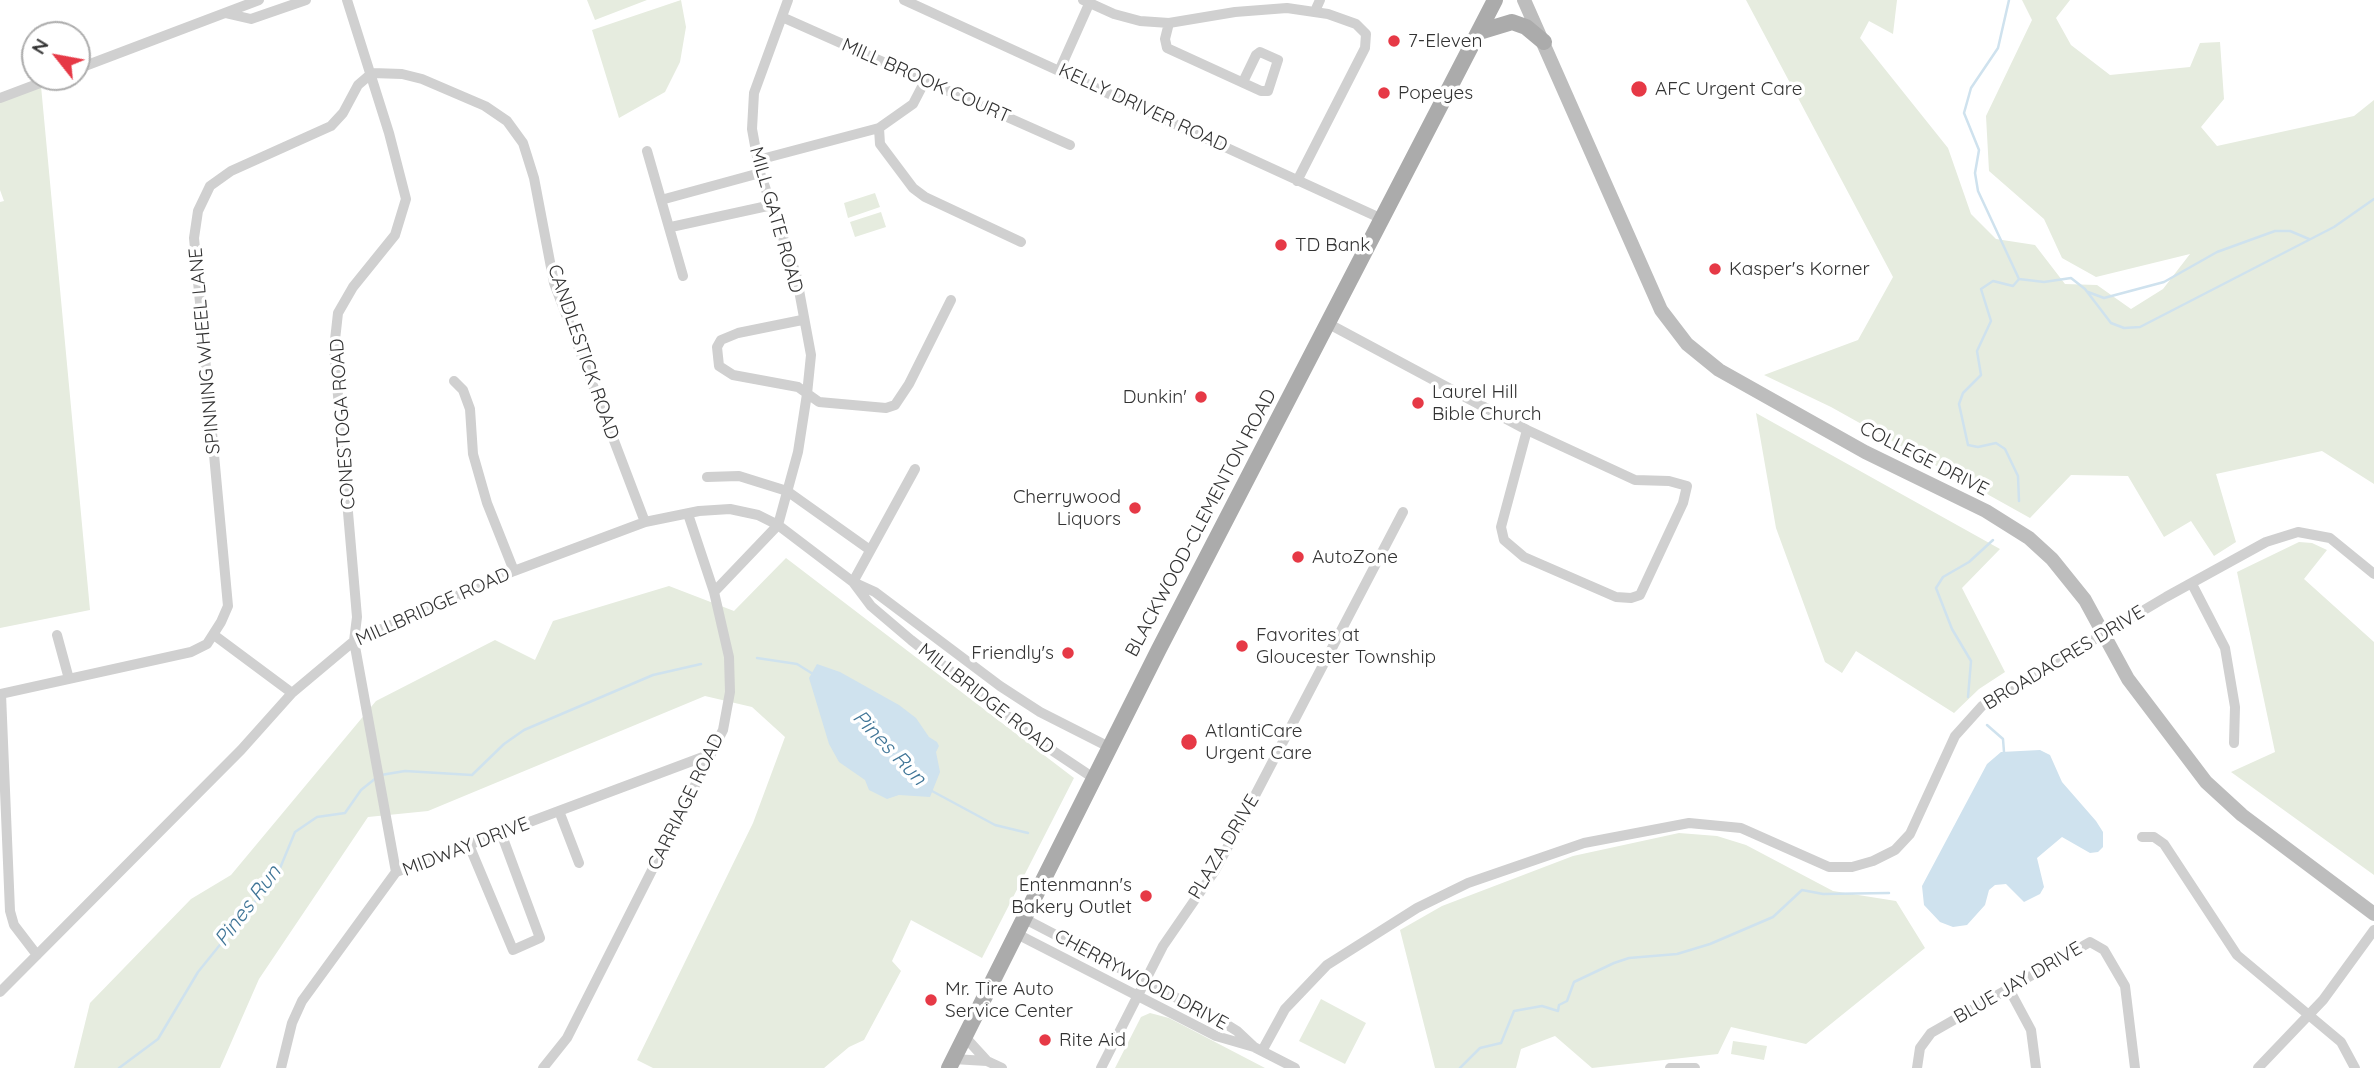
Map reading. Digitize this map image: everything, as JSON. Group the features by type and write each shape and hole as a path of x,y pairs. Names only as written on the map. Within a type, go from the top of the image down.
{"main road":[{"name":"BLACKWOOD-CLEMENTON ROAD","path":"951,1064 1159,649 1495,0"},
{"name":"COLLEGE DRIVE","path":"1524,0 1661,310 1687,344 1719,370 1865,452 1986,511 2029,538 2052,559 2085,600 2128,679 2206,782 2242,815 2374,914"},
{"path":"1479,32 1512,22 1526,27 1544,42"}],"street":[{"path":"91,64 259,0"},
{"path":"225,13 251,19 306,0"},
{"name":"CONESTOGA ROAD","path":"347,0 372,73 406,199 395,235 353,287 338,313 334,349 357,617 354,641 396,872"},
{"name":"MILL GATE ROAD","path":"778,525 798,452 811,355 802,320 796,274 760,173 752,129 754,93 788,0"},
{"name":"KELLY DRIVER ROAD","path":"904,0 1060,69 1380,218"},
{"path":"1315,11 1320,0"},
{"path":"1060,69 1086,2 1140,21 1169,23 1253,5 1315,11 1356,24 1367,38 1365,48 1297,181"},
{"name":"MILL BROOK COURT","path":"782,17 1070,145"},
{"path":"1169,23 1165,38 1167,48 1243,82"},
{"name":"CANDLESTICK ROAD","path":"372,73 402,74 422,79 485,106 508,121 523,143 534,178 554,283 645,522"},
{"name":"SPINNING WHEEL LANE","path":"214,635 228,607 194,238 198,211 210,186 231,171 331,125 343,113 358,85 372,73"},
{"path":"758,160 879,128 913,104 926,79"},
{"path":"0,98 21,90"},
{"path":"879,128 880,144 913,188 925,197 1021,242"},
{"path":"646,150 683,276"},
{"path":"661,200 760,173"},
{"path":"671,228 772,205"},
{"path":"802,320 738,333 721,340 717,352 719,366 724,371 798,387 819,402 886,408 895,405 909,384 951,300"},
{"path":"1329,324 1527,430 1635,480 1669,481 1687,486 1683,503 1640,595 1631,598 1616,597 1524,557 1504,540 1501,527 1527,430"},
{"path":"454,381 463,390 470,409 471,442 486,503 514,571"},
{"path":"853,582 915,469"},
{"path":"707,477 739,477 787,491 870,550"},
{"name":"MILLBRIDGE ROAD","path":"0,992 241,750 292,693 354,641 514,571 645,522 688,514 742,510 778,525 853,582 875,592 1000,686 1040,712 1111,748"},
{"name":"PLAZA DRIVE","path":"1101,1068 1174,928 1219,862 1403,512"},
{"name":"CARRIAGE ROAD","path":"543,1068 567,1038 723,730 730,692 729,656 714,592 688,514"},
{"path":"714,592 778,525"},
{"name":"BROADACRES DRIVE","path":"1258,1049 1295,996 1315,975 1348,951 1434,899 1489,874 1565,848 1645,829 1714,823 1756,833 1829,867 1852,867 1884,857 1902,843 1916,824 1944,757 1970,717 2001,692 2266,542 2298,532 2330,538 2374,574"},
{"name":"MILLBRIDGE ROAD","path":"853,582 871,606 911,640 1047,747 1095,779"},
{"path":"2192,584 2225,648 2235,707 2234,743"},
{"path":"57,635 69,679"},
{"path":"37,955 14,926 10,911 1,694 191,652 207,644 214,635 292,693"},
{"name":"MIDWAY DRIVE","path":"281,1068 292,1023 302,1001 396,872 711,754"},
{"path":"559,811 579,863"},
{"path":"469,845 513,950 540,938 500,833"},
{"path":"2142,836 2154,837 2168,849 2237,955 2341,1042 2355,1068"},
{"name":"CHERRYWOOD DRIVE","path":"1025,919 1228,1026 1258,1049"},
{"path":"2258,1068 2310,1016 2374,930"},
{"name":"CHERRYWOOD DRIVE","path":"1017,934 1216,1036 1258,1049 1295,1068"},
{"name":"BLUE JAY DRIVE","path":"1917,1068 1920,1048 1926,1038 2085,944 2100,946 2124,986 2135,1068"},
{"path":"2009,989 2031,1030 2036,1068"},
{"path":"965,1037 987,1061 1002,1068"},
{"path":"951,1064 987,1061"},
{"path":"1670,1068 1695,1068"}],"shaded area":[{"path":"587,0 647,0 595,20"},
{"path":"681,0 686,27 680,62 665,92 619,118 592,30"},
{"path":"1746,0 1897,0 1893,34 1869,21 1860,38 1948,148 1971,214 1996,239 2035,245 2065,284 2097,285 2131,309 2163,289 2190,254 2096,277 2062,258 2044,219 1989,171 1986,116 2032,20 2022,0 2070,0 2056,18 2071,45 2110,75 2190,67 2200,43 2220,42 2224,99 2201,127 2217,146 2354,116 2374,100 2374,484 2322,451 2216,474 2236,542 2214,556 2191,521 2164,537 2128,476 2071,475 2030,518 1831,407 1764,375 1858,340 1893,277"},
{"path":"27,91 41,91 90,610 0,628 0,202 4,201 0,190 0,101"},
{"path":"875,193 880,207 848,218 844,203"},
{"path":"881,212 886,227 855,237 850,222"},
{"path":"1756,413 2000,549 1962,588 2005,672 1979,689 1954,713 1856,651 1842,673 1825,662 1776,528"},
{"path":"2299,542 2312,543 2327,550 2304,579 2374,642 2374,875 2231,772 2275,752 2237,572"},
{"path":"786,558 1074,778 982,958 911,920 892,961 901,971 864,1040 849,1047 824,1068 653,1068 637,1060 753,823 785,737 752,707 705,696 428,811 368,817 259,979 220,1068 74,1068 90,1003 191,899 231,875 376,701 495,640 535,660 553,621 669,586 734,611"},
{"path":"1679,833 1717,836 1746,845 1833,891 1896,901 1925,948 1806,1044 1731,1027 1718,1054 1592,1068 1555,1036 1521,1049 1516,1068 1435,1068 1400,930 1442,906 1573,856"},
{"path":"1321,999 1366,1023 1345,1064 1299,1041"},
{"path":"1150,1013 1169,1018 1265,1068 1115,1068 1141,1017"},
{"path":"1733,1041 1767,1046 1764,1060 1731,1054"}],"water":[{"path":"817,664 840,672 899,705 916,718 929,737 937,742 940,772 930,797 899,795 887,799 869,790 865,780 839,762 829,744 809,678"},
{"path":"2040,750 2050,755 2062,782 2096,821 2103,832 2103,847 2098,852 2090,853 2062,837 2037,858 2044,887 2040,894 2024,902 2006,884 1995,885 1989,890 1985,905 1967,925 1953,927 1940,922 1924,905 1922,886 1987,764 2001,752"}],"waterway":[{"path":"2009,0 1998,48 1971,88 1964,113 1979,150 1975,173 1978,191 2019,279"},
{"path":"2019,279 2044,282 2071,278 2085,289 2111,323 2124,328 2140,327 2334,227 2374,199"},
{"path":"2088,292 2104,298 2164,282 2217,252 2275,231 2290,231 2309,239"},
{"path":"2019,279 2013,286 1993,281 1981,289 1991,321 1977,351 1981,375 1963,393 1959,404 1968,445 1978,447 1996,443 2005,449 2018,476 2019,501"},
{"path":"1968,697 1971,661 1952,629 1936,588 1943,577 1969,562 1993,540"},
{"name":"Pines Run","path":"757,658 797,664 813,674"},
{"name":"Pines Run","path":"381,775 405,771 472,775 504,744 524,730 653,675 701,664"},
{"path":"1987,725 2003,739 2004,752"},
{"name":"Pines Run","path":"119,1068 158,1039 198,972 278,873 295,832 317,817 345,813 361,790 376,778"},
{"name":"Pines Run","path":"932,791 995,825 1028,833"},
{"path":"1460,1068 1480,1048 1501,1043 1514,1011 1542,1006 1558,1011 1559,1005 1567,1001 1574,982 1614,963 1629,958 1677,954 1710,944 1773,917 1802,890 1823,894 1889,893"}],"place":[{"name":"7-Eleven","path":"1394,41"},
{"name":"AFC Urgent Care","path":"1639,89"},
{"name":"Popeyes","path":"1384,93"},
{"name":"TD Bank","path":"1281,245"},
{"name":"Kasper's Korner","path":"1715,269"},
{"name":"Dunkin'","path":"1201,397"},
{"name":"Laurel Hill Bible Church","path":"1418,403"},
{"name":"Cherrywood Liquors","path":"1135,508"},
{"name":"AutoZone","path":"1298,557"},
{"name":"Favorites at Gloucester Township","path":"1242,646"},
{"name":"Friendly's","path":"1068,653"},
{"name":"AtlantiCare Urgent Care","path":"1189,742"},
{"name":"Entenmann's Bakery Outlet","path":"1146,896"},
{"name":"Mr. Tire Auto Service Center","path":"931,1000"},
{"name":"Rite Aid","path":"1045,1040"}]}
